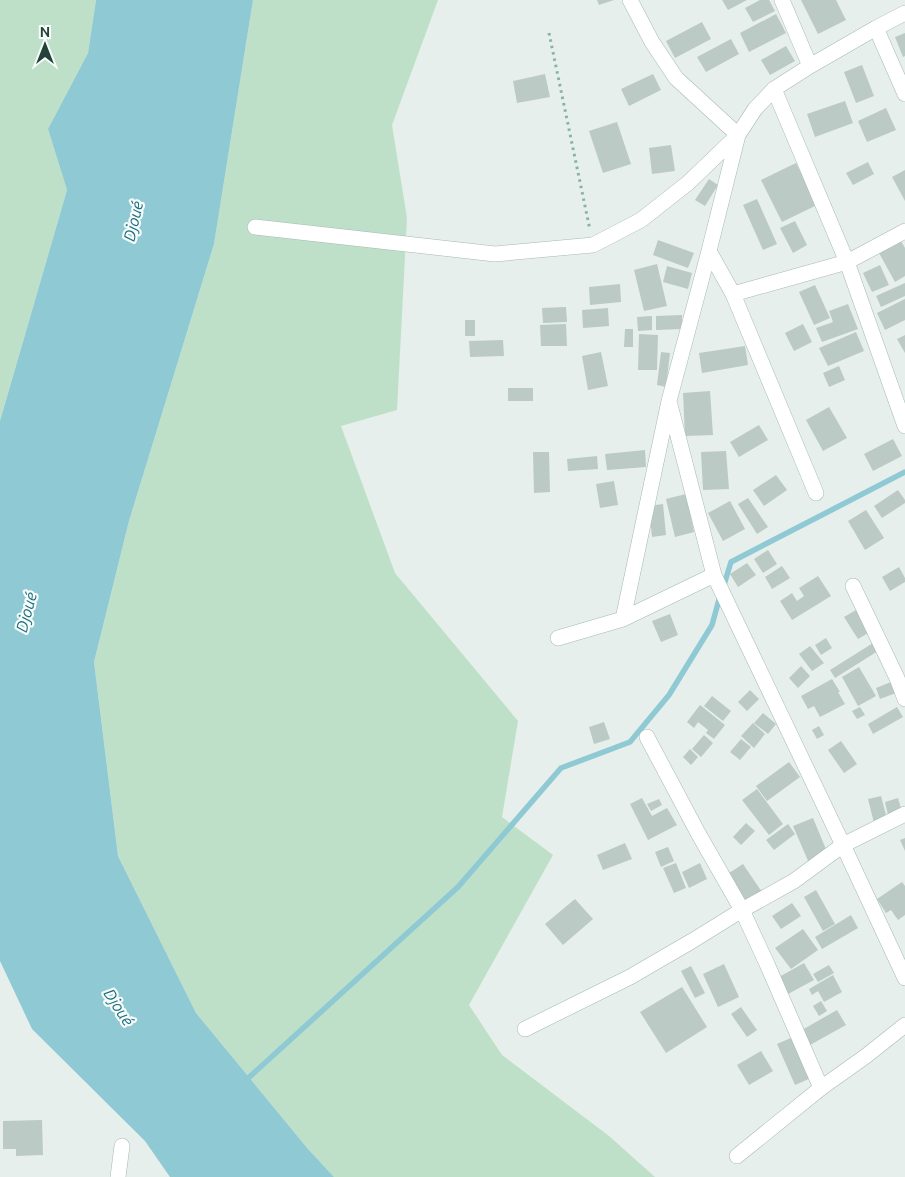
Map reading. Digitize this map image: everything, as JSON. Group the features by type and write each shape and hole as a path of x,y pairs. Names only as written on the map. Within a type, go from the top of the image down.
{"street":[{"path":"630,0 652,42 676,78 738,135"},
{"path":"782,0 810,66"},
{"path":"255,227 495,254 593,245 641,220 688,183 738,135 756,109 774,89 810,66 905,13"},
{"path":"876,28 905,94"},
{"path":"774,89 847,262 905,426"},
{"path":"623,620 669,401 738,135"},
{"path":"733,294 847,262 905,231"},
{"path":"709,251 733,294 816,493"},
{"path":"669,401 714,575 844,845 905,978"},
{"path":"558,638 623,620 714,575"},
{"path":"852,586 905,699"},
{"path":"648,737 698,833 742,910 821,1088"},
{"path":"525,1029 630,977 794,881 844,845 905,814"},
{"path":"737,1156 821,1088 905,1025"},
{"path":"118,1177 122,1146"}],"path":[{"path":"549,34 593,245"}],"green space":[{"path":"0,0 96,0 88,53 48,129 67,190 0,421"},
{"path":"253,0 438,0 392,125 407,218 397,410 341,426 395,573 518,721 502,817 553,855 469,1005 502,1055 609,1136 655,1177 334,1177 308,1149 196,1013 118,856 94,662 129,521 214,244"}],"water":[{"name":"Djoué","path":"96,0 253,0 214,244 129,521 94,662 118,856 196,1013 308,1149 334,1177 170,1177 145,1141 32,1029 0,961 0,421 67,190 48,129 88,53"}],"building":[{"path":"597,0 614,0 599,5"},
{"path":"722,0 747,0 728,10"},
{"path":"760,0 769,0 775,11 753,22 745,8"},
{"path":"801,0 836,0 846,20 818,34"},
{"path":"776,14 786,33 749,52 740,33"},
{"path":"702,22 711,39 675,58 666,41"},
{"path":"905,33 905,56 903,57 895,37"},
{"path":"731,39 739,54 706,72 697,57"},
{"path":"786,46 795,61 770,75 761,60"},
{"path":"862,65 874,96 856,103 844,72"},
{"path":"545,74 550,97 517,103 513,81"},
{"path":"653,74 661,90 629,106 621,89"},
{"path":"845,101 853,123 815,137 807,114"},
{"path":"886,108 896,130 867,142 858,121"},
{"path":"617,122 631,164 603,173 589,131"},
{"path":"671,145 675,171 652,174 649,148"},
{"path":"868,162 874,174 853,185 846,173"},
{"path":"796,163 817,205 782,222 761,180"},
{"path":"905,170 905,201 892,177"},
{"path":"709,179 718,185 705,206 695,200"},
{"path":"757,199 777,244 763,250 743,205"},
{"path":"795,221 807,245 793,253 780,228"},
{"path":"658,240 694,253 688,268 653,255"},
{"path":"901,241 905,248 905,276 895,282 879,253"},
{"path":"657,264 667,306 644,311 634,270"},
{"path":"880,265 889,285 872,292 863,273"},
{"path":"667,266 692,273 688,289 663,282"},
{"path":"905,283 905,296 881,307 876,296"},
{"path":"620,284 621,302 590,305 589,287"},
{"path":"815,285 830,318 814,325 799,292"},
{"path":"905,299 905,320 885,330 877,313"},
{"path":"848,304 858,329 822,342 816,328 833,322 829,311"},
{"path":"566,307 567,322 543,323 542,308"},
{"path":"608,308 609,326 583,328 582,310"},
{"path":"682,315 682,329 656,330 656,316"},
{"path":"652,316 652,330 638,331 637,317"},
{"path":"465,320 475,320 475,336 465,336"},
{"path":"566,324 567,346 541,346 540,325"},
{"path":"803,324 812,342 794,351 785,333"},
{"path":"625,329 633,329 633,347 624,347"},
{"path":"856,332 864,351 828,366 819,348"},
{"path":"639,334 658,335 657,370 638,370"},
{"path":"905,335 905,353 897,339"},
{"path":"503,340 504,356 470,357 469,341"},
{"path":"745,346 748,365 702,373 699,353"},
{"path":"601,352 608,386 588,390 582,356"},
{"path":"661,352 670,353 666,387 657,385"},
{"path":"839,366 845,380 829,387 823,373"},
{"path":"508,388 533,388 533,401 508,401"},
{"path":"710,391 713,435 685,436 683,393"},
{"path":"829,407 847,438 823,451 806,420"},
{"path":"759,425 768,440 739,457 730,442"},
{"path":"893,439 902,456 873,471 864,454"},
{"path":"645,450 646,467 607,470 605,454"},
{"path":"726,451 729,489 703,490 701,452"},
{"path":"533,452 549,452 550,492 534,493"},
{"path":"597,456 598,469 568,471 567,459"},
{"path":"776,475 787,490 764,506 753,490"},
{"path":"614,481 618,505 600,508 596,484"},
{"path":"898,490 905,503 882,518 874,506"},
{"path":"686,494 694,532 675,537 666,499"},
{"path":"748,498 768,527 757,534 738,504"},
{"path":"730,501 745,529 723,541 708,513"},
{"path":"663,504 666,535 652,537 649,506"},
{"path":"866,510 884,538 865,550 848,521"},
{"path":"768,550 777,564 763,573 754,559"},
{"path":"747,563 756,575 738,587 730,574"},
{"path":"782,566 790,578 772,589 765,577"},
{"path":"899,567 905,582 890,591 882,577"},
{"path":"818,576 831,596 792,620 780,601 792,593 797,601 804,596 799,588"},
{"path":"856,610 870,632 858,639 844,617"},
{"path":"670,614 678,635 661,642 652,621"},
{"path":"826,638 832,648 821,655 815,645"},
{"path":"873,643 878,651 835,678 830,670"},
{"path":"810,646 824,663 812,671 799,654"},
{"path":"801,666 810,676 798,688 789,678"},
{"path":"859,667 876,696 858,706 842,677"},
{"path":"832,679 845,704 820,717 814,706 808,709 801,696"},
{"path":"891,682 896,693 880,699 876,688"},
{"path":"750,690 759,699 747,711 738,702"},
{"path":"712,696 731,711 723,721 704,706"},
{"path":"700,705 725,725 714,739 706,733 708,730 698,722 694,728 687,722"},
{"path":"860,707 865,715 857,719 852,711"},
{"path":"897,707 903,717 873,734 868,724"},
{"path":"763,713 776,724 768,734 754,723"},
{"path":"604,722 610,739 594,744 589,727"},
{"path":"753,723 765,734 754,748 741,736"},
{"path":"819,726 824,735 817,739 812,730"},
{"path":"704,735 713,743 701,757 692,749"},
{"path":"741,739 751,747 740,760 730,752"},
{"path":"841,741 857,764 844,773 828,750"},
{"path":"690,749 698,757 691,765 683,757"},
{"path":"789,762 800,777 767,801 756,786"},
{"path":"757,789 783,824 769,835 742,800"},
{"path":"881,796 887,819 874,823 868,799"},
{"path":"642,798 652,816 667,808 677,825 648,840 630,804"},
{"path":"898,798 902,812 888,815 885,802"},
{"path":"659,799 662,805 651,811 647,804"},
{"path":"813,818 828,854 809,863 793,826"},
{"path":"746,823 755,831 741,845 733,837"},
{"path":"788,824 795,834 774,850 766,840"},
{"path":"905,838 905,851 900,840"},
{"path":"625,843 632,859 603,870 597,855"},
{"path":"668,847 674,861 661,867 655,852"},
{"path":"676,863 686,888 674,893 663,868"},
{"path":"700,863 707,879 689,888 682,872"},
{"path":"743,864 764,895 747,906 726,875"},
{"path":"902,882 905,886 905,915 898,920 891,910 886,913 877,899"},
{"path":"816,890 835,924 823,931 804,897"},
{"path":"575,899 593,919 563,945 545,924"},
{"path":"792,903 801,916 781,929 772,916"},
{"path":"851,915 858,928 822,949 815,937"},
{"path":"803,929 818,950 791,969 775,948"},
{"path":"804,963 814,980 788,994 779,977"},
{"path":"724,964 739,997 718,1007 703,974"},
{"path":"829,965 834,973 818,982 813,974"},
{"path":"691,966 705,993 695,998 681,971"},
{"path":"833,975 842,992 824,1002 818,991 812,995 809,989"},
{"path":"682,987 707,1027 666,1053 640,1012"},
{"path":"821,1001 827,1011 819,1016 813,1006"},
{"path":"741,1007 757,1030 747,1037 731,1014"},
{"path":"837,1010 846,1025 810,1045 802,1030"},
{"path":"793,1037 811,1078 795,1085 777,1044"},
{"path":"761,1051 773,1071 749,1085 737,1065"},
{"path":"42,1120 43,1155 16,1156 16,1149 3,1149 3,1121"}],"waterway":[{"path":"723,588 731,562 905,472"},
{"path":"244,1082 458,887 561,768 630,742 669,695 712,625 720,596"}]}
